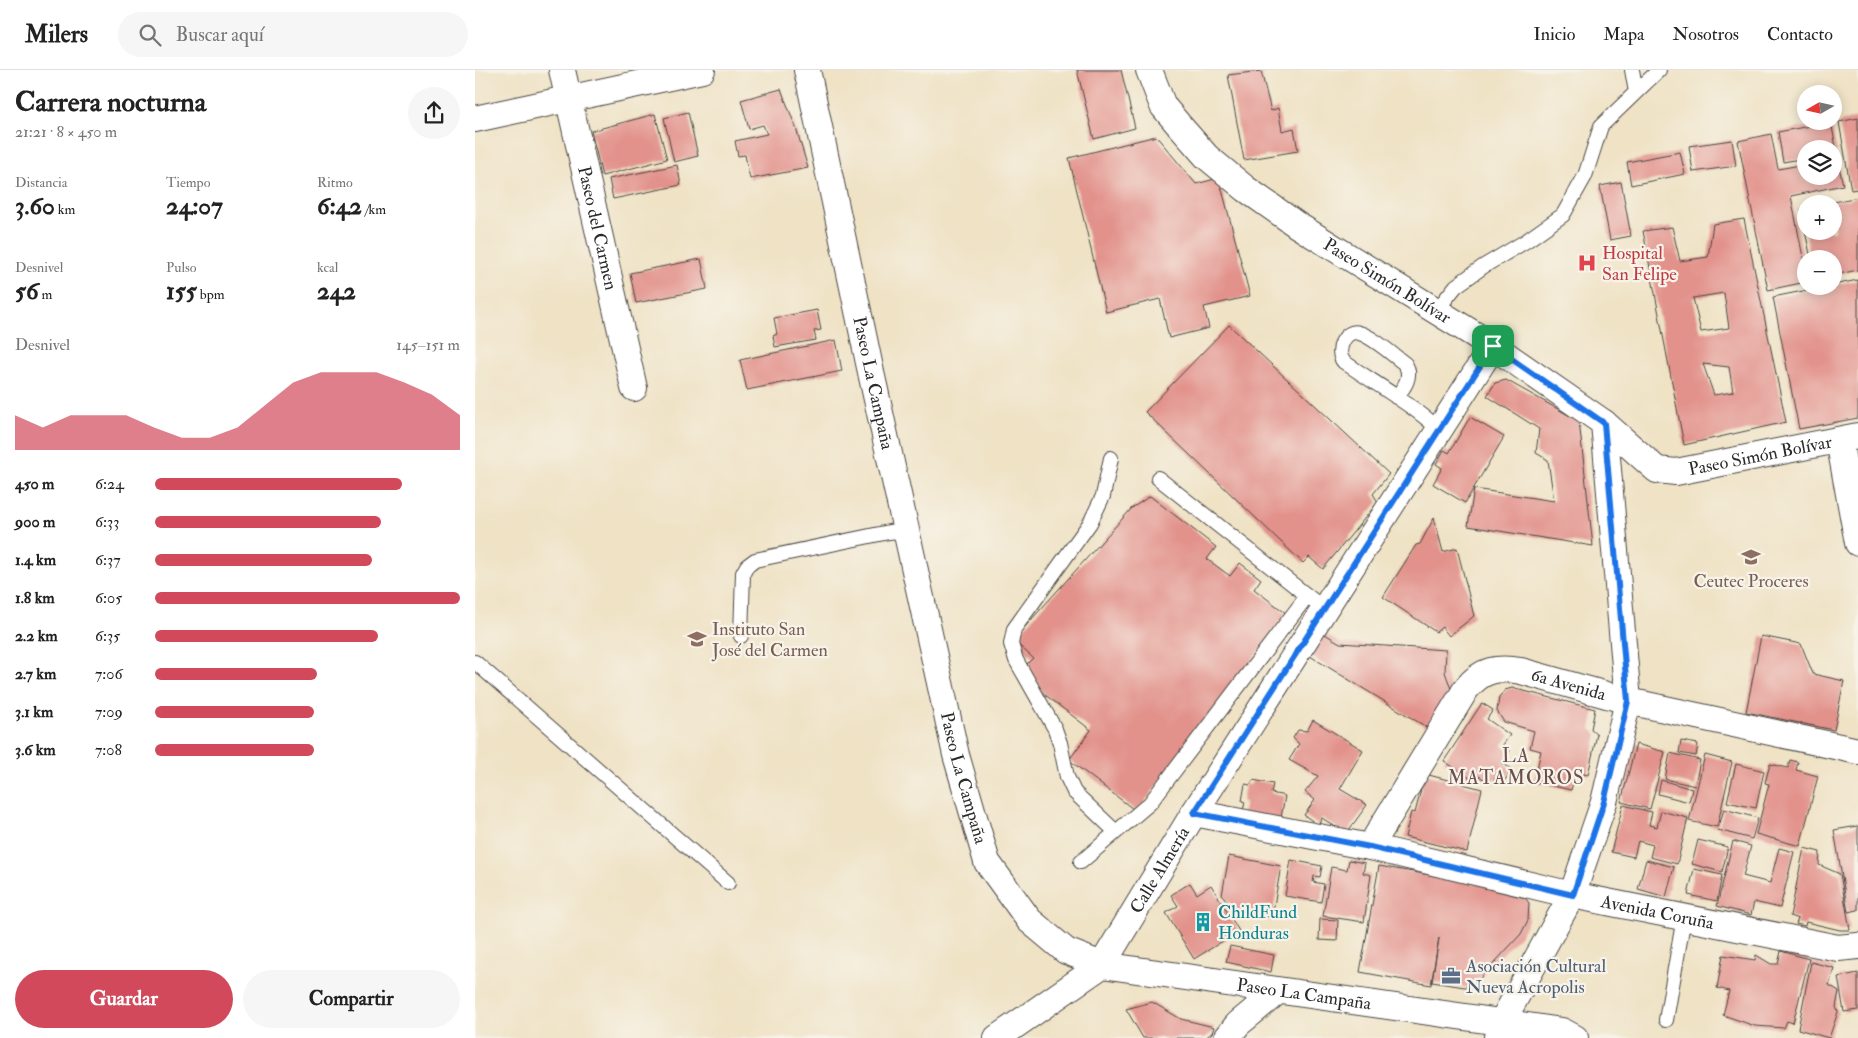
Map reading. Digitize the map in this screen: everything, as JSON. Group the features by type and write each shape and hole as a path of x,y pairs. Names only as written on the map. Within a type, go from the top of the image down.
{"street":[{"name":"Paseo del Carmen","path":"562,70 634,388"},
{"path":"475,119 703,70"},
{"name":"Paseo La Campaña","path":"807,70 956,755 987,862 1029,920 1066,952 1102,965 1278,991 1499,1030 1563,1031 1575,1038"},
{"name":"Paseo Simón Bolívar","path":"1149,70 1163,106 1207,157 1246,189 1297,225 1493,346 1604,423 1657,470 1676,472 1848,438"},
{"name":"Calle Almería","path":"1102,965 1194,813 1316,602 1440,430 1493,346"},
{"path":"1499,1030 1573,895 1604,802 1628,701 1604,423"},
{"path":"1848,438 1858,543"},
{"name":"6a Avenida","path":"1370,847 1466,689 1475,677 1489,671 1505,668 1521,671 1628,701 1858,752"},
{"name":"Avenida Coruña","path":"1194,813 1370,847 1573,895 1838,948 1858,946"},
{"path":"997,1038 1102,965"},
{"path":"1227,1038 1238,1024 1278,991"}],"lane":[{"path":"1633,70 1636,92"},
{"path":"1436,311 1456,286 1563,215 1585,176 1601,126 1636,92 1662,71"},
{"path":"1396,397 1401,392 1409,376 1405,364 1366,336 1358,332 1350,333 1343,341 1339,351 1340,358 1396,397 1424,416 1440,430"},
{"path":"1111,458 1103,496 1090,523 1014,630 1011,644 1015,660 1055,730 1060,743 1067,777 1074,792 1116,832"},
{"path":"1081,862 1150,803 1316,602 1159,478"},
{"path":"741,636 743,573 747,566 755,560 906,530"},
{"path":"475,662 728,883"},
{"path":"1666,1020 1684,917"}],"building":[{"path":"1077,70 1121,70 1135,128 1094,139"},
{"path":"1261,71 1271,111 1278,108 1282,131 1294,128 1298,151 1244,160 1228,75"},
{"path":"781,89 796,128 808,168 750,179 745,155 738,156 735,141 767,134 763,125 749,129 741,100"},
{"path":"688,112 698,156 674,162 664,118"},
{"path":"655,114 667,159 602,176 591,131"},
{"path":"1858,118 1858,189 1851,190 1840,130 1843,130 1843,121"},
{"path":"1797,128 1797,130 1833,130 1835,140 1797,140 1797,160 1783,162 1778,132"},
{"path":"1771,134 1778,169 1797,166 1797,185 1842,185 1842,180 1843,185 1791,196 1797,227 1797,240 1800,240 1802,250 1797,250 1797,284 1768,290 1738,141"},
{"path":"1156,136 1196,184 1219,178 1250,296 1204,307 1209,328 1169,338 1160,299 1106,312 1069,158"},
{"path":"1732,140 1736,166 1693,172 1689,146"},
{"path":"1680,152 1685,174 1631,185 1627,162"},
{"path":"677,165 681,185 613,199 609,179"},
{"path":"1621,182 1631,236 1610,240 1600,186"},
{"path":"1858,197 1858,270 1842,273 1842,250 1809,250 1807,240 1842,240 1842,200"},
{"path":"1744,219 1786,422 1684,445 1643,231 1672,227 1680,261 1708,257 1713,224","holes":["1724,293 1729,328 1701,332 1693,298","1703,364 1729,367 1733,392 1714,395"]},
{"path":"701,259 707,289 636,303 630,273"},
{"path":"1858,280 1858,418 1799,429 1773,297 1797,292 1797,295 1842,295 1842,283"},
{"path":"817,310 821,330 814,331 816,340 775,347 773,336 777,334 774,318"},
{"path":"1229,325 1389,474 1373,494 1378,502 1323,569 1309,557 1303,563 1145,412"},
{"path":"836,340 842,371 747,390 740,360"},
{"path":"1506,380 1579,421 1593,546 1468,526 1474,489 1554,501 1548,460 1536,453 1539,429 1487,396 1495,383"},
{"path":"1470,417 1504,437 1465,503 1433,484 1442,468 1436,464 1444,450 1449,453"},
{"path":"1150,496 1216,547 1207,559 1230,576 1240,563 1261,579 1254,589 1287,614 1137,812 1069,760 1091,730 1044,694 1026,665 1033,658 1013,640 1132,508"},
{"path":"1434,518 1443,552 1457,548 1474,616 1449,636 1442,627 1436,632 1383,597 1416,545 1420,544"},
{"path":"1323,633 1340,643 1446,650 1445,672 1451,689 1428,728 1310,656"},
{"path":"1761,636 1801,644 1813,674 1844,681 1834,730 1746,712"},
{"path":"1512,688 1595,709 1591,729 1597,734 1588,775 1576,772 1571,790 1534,782 1541,751 1530,748 1534,731 1504,722 1497,711 1499,697 1505,690"},
{"path":"1482,703 1493,710 1487,719 1510,735 1502,746 1510,751 1502,763 1512,769 1503,783 1495,778 1492,784 1477,775 1473,780 1444,761"},
{"path":"1313,720 1363,750 1340,789 1367,805 1346,834 1322,818 1318,825 1304,815 1315,800 1305,792 1318,776 1289,760 1299,744 1293,738 1298,730 1307,731"},
{"path":"1681,741 1698,744 1696,756 1679,753"},
{"path":"1636,744 1665,752 1650,809 1621,802"},
{"path":"1670,753 1700,760 1695,786 1665,779"},
{"path":"1705,755 1732,762 1717,827 1689,821"},
{"path":"1790,760 1798,762 1796,770 1818,776 1800,846 1756,834 1769,784 1765,783 1770,764 1788,768"},
{"path":"1736,764 1764,771 1756,808 1727,802"},
{"path":"1425,774 1482,789 1467,852 1405,837 1411,812 1415,813"},
{"path":"1253,780 1273,784 1271,793 1285,796 1280,823 1242,815 1245,802 1242,801 1245,784 1250,785"},
{"path":"1661,780 1692,789 1689,802 1658,794"},
{"path":"1623,805 1652,812 1649,825 1657,827 1661,811 1688,818 1677,864 1650,857 1653,845 1638,841 1634,857 1611,852"},
{"path":"1724,809 1758,818 1752,839 1718,830"},
{"path":"1858,826 1858,910 1848,912 1834,830"},
{"path":"1698,840 1728,847 1722,872 1692,864"},
{"path":"1733,841 1751,846 1743,876 1770,883 1779,848 1794,852 1780,908 1754,902 1751,915 1717,906"},
{"path":"1804,848 1820,852 1819,865 1840,874 1850,930 1840,930 1806,922 1805,926 1796,924 1798,919 1790,916"},
{"path":"1229,856 1281,866 1272,917 1235,910 1222,895"},
{"path":"1291,860 1322,866 1320,877 1314,876 1313,882 1324,884 1321,902 1285,896"},
{"path":"1349,860 1365,863 1363,873 1371,875 1364,922 1323,916 1331,867 1347,870"},
{"path":"1646,860 1674,867 1666,897 1638,889"},
{"path":"1379,866 1520,891 1529,903 1528,920 1521,934 1471,988 1432,982 1439,938 1431,985 1360,972"},
{"path":"1694,869 1722,875 1717,901 1688,895"},
{"name":"ChildFund Honduras","path":"1190,883 1197,894 1211,885 1239,931 1194,959 1166,913 1178,906 1171,895"},
{"path":"1320,919 1338,920 1337,941 1319,940"},
{"path":"1230,946 1274,955 1271,972 1226,962"},
{"path":"1781,951 1809,959 1793,1023 1787,1021 1784,1028 1755,1026 1723,1015 1729,991 1717,988 1723,955 1755,960 1756,955 1771,964 1778,964"},
{"path":"1811,962 1834,968 1829,985 1839,991 1836,1007 1838,1012 1829,1038 1798,1029"},
{"path":"1858,973 1858,1010 1844,1012 1838,977"},
{"path":"1152,1002 1181,1019 1214,1027 1212,1033 1205,1038 1143,1038 1126,1009"}],"place":[{"name":"Hospital San Felipe","path":"1587,263"},
{"name":"Ceutec Proceres","path":"1751,557"},
{"name":"Instituto San José del Carmen","path":"697,639"},
{"name":"ChildFund Honduras","path":"1203,922"},
{"name":"Asociación Cultural Nueva Acropolis","path":"1451,976"}],"district":[{"name":"LA MATAMOROS","path":"1516,766"}],"route":[{"path":"1493,346 1604,423 1628,701 1604,802 1573,895 1370,847 1194,813 1493,346"}]}
